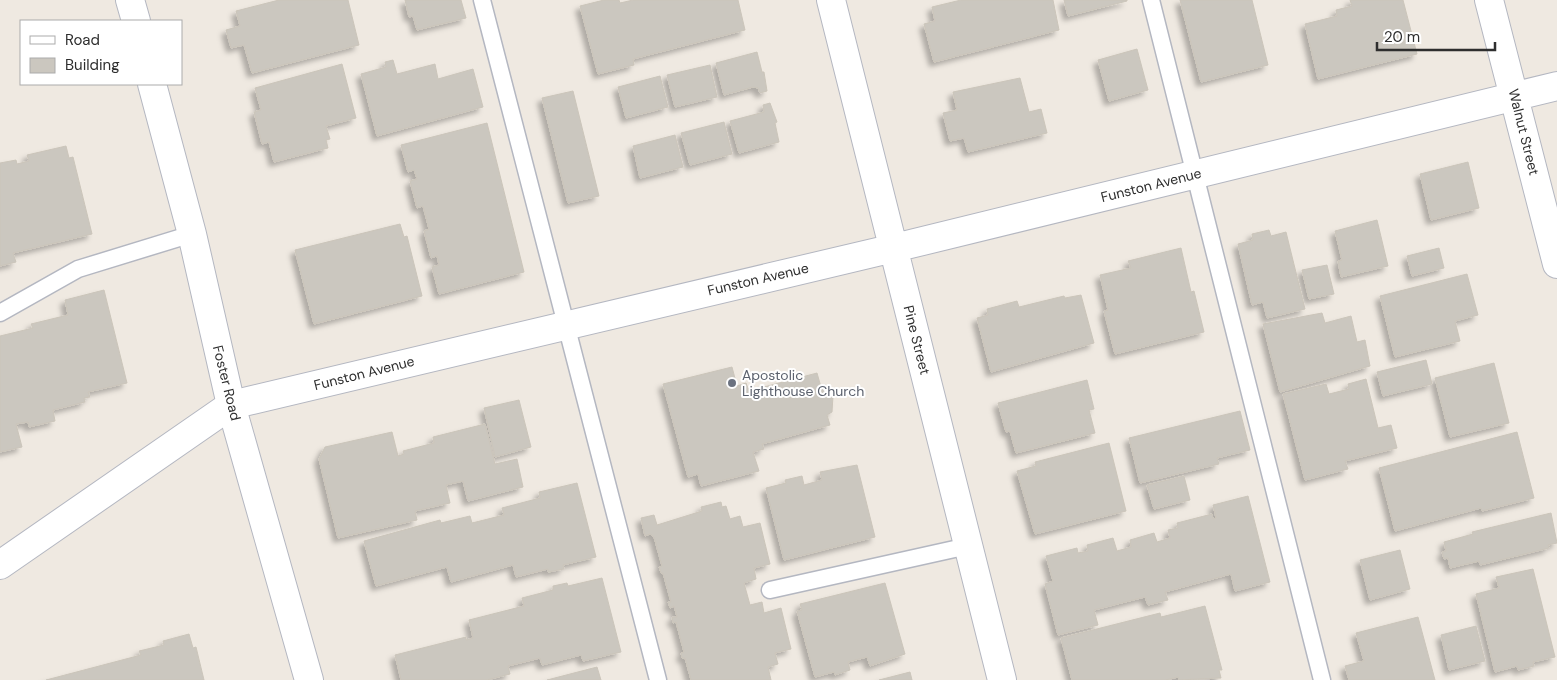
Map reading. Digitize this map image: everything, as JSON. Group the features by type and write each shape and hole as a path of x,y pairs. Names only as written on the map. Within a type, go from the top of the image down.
{"street":[{"path":"130,0 136,20"},
{"name":"Pine Street","path":"831,0 1002,680"},
{"name":"Walnut Street","path":"1490,0 1557,264"},
{"name":"Foster Road","path":"152,85 192,234 231,405 309,680"},
{"name":"Funston Avenue","path":"0,565 231,405 566,324 894,248 1557,86"}],"lane":[{"path":"482,0 658,680"},
{"path":"1151,0 1322,680"},
{"path":"0,313 78,269 192,234"},
{"path":"770,590 968,546"}],"building":[{"path":"279,0 348,0 359,45 252,73 244,45 231,48 226,30 240,26 236,11"},
{"path":"405,0 461,0 466,18 417,30 413,16 409,17"},
{"path":"604,0 619,0 620,3 633,0 738,0 745,30 633,59 634,65 598,74 580,6"},
{"path":"961,0 1053,0 1059,30 934,62 924,24 935,21 932,7"},
{"path":"1064,0 1127,0 1127,1 1068,16"},
{"path":"1180,0 1252,0 1268,65 1201,82"},
{"path":"1350,0 1403,0 1417,54 1318,79 1305,24 1337,16 1336,10 1352,6"},
{"path":"1137,49 1148,90 1109,101 1098,60"},
{"path":"757,52 762,72 764,72 767,91 760,93 758,88 753,87 724,95 716,63"},
{"path":"393,60 397,74 435,64 438,79 473,69 483,107 377,136 361,74 386,67 385,62"},
{"path":"342,64 356,118 326,126 330,139 326,140 328,148 274,162 269,142 262,144 254,112 261,110 255,88"},
{"path":"710,65 717,97 675,107 667,75"},
{"path":"660,76 668,107 626,118 618,87"},
{"path":"1020,78 1029,112 1041,109 1047,133 968,152 964,138 950,141 943,113 957,110 953,92"},
{"path":"573,91 599,196 568,203 542,98"},
{"path":"770,103 777,122 775,123 779,142 739,153 730,121 764,112 763,105"},
{"path":"724,122 732,154 690,165 681,133"},
{"path":"487,123 524,272 439,294 432,267 439,265 437,256 431,258 424,231 429,229 423,206 417,208 410,181 417,179 414,170 408,172 401,145"},
{"path":"675,135 683,167 640,178 633,146"},
{"path":"66,146 69,158 73,157 92,234 13,253 16,262 0,266 0,163 16,160 17,164 29,161 27,155"},
{"path":"1468,162 1479,208 1431,220 1420,174"},
{"path":"1377,220 1388,266 1341,277 1338,261 1342,260 1335,231"},
{"path":"400,224 404,237 407,236 422,296 314,324 295,250"},
{"path":"1269,230 1271,236 1286,232 1305,309 1267,318 1263,302 1252,305 1238,244 1253,240 1252,234"},
{"path":"1181,248 1191,292 1194,291 1204,332 1115,354 1104,311 1108,310 1100,275 1131,268 1128,261"},
{"path":"1439,248 1444,268 1412,276 1407,256"},
{"path":"1327,265 1334,294 1309,299 1302,270"},
{"path":"1467,274 1478,315 1455,321 1460,341 1395,357 1380,296"},
{"path":"104,290 127,383 88,392 90,397 84,398 85,402 53,410 55,421 29,427 28,422 16,424 22,447 0,452 0,336 33,328 31,324 68,315 65,300"},
{"path":"1081,295 1094,343 991,372 977,318 988,315 987,309 1017,301 1019,307 1064,296 1065,298"},
{"path":"1322,313 1325,323 1351,316 1357,342 1365,340 1370,366 1280,392 1263,324"},
{"path":"1426,360 1432,384 1383,396 1377,372"},
{"path":"1494,363 1509,423 1450,437 1435,378"},
{"path":"732,367 737,386 746,383 749,391 817,373 821,387 826,385 833,396 832,412 827,415 830,425 762,444 764,449 753,452 759,471 701,486 698,474 688,477 663,384"},
{"path":"1366,379 1378,428 1391,425 1397,448 1345,461 1348,469 1305,480 1283,394 1326,384 1329,394 1349,389 1348,384"},
{"path":"1087,380 1094,409 1089,410 1095,433 1016,453 1010,431 1006,432 998,403"},
{"path":"519,400 531,447 495,457 484,408"},
{"path":"1240,411 1250,450 1217,458 1219,464 1140,483 1129,438"},
{"path":"485,424 495,464 517,459 523,487 468,501 463,481 446,485 450,503 415,511 417,520 338,538 319,459 325,447 392,432 398,456 404,454 403,451 434,443 433,437"},
{"path":"1517,432 1534,498 1482,511 1481,508 1395,531 1379,468"},
{"path":"1109,443 1126,511 1035,534 1017,471 1036,466 1035,462"},
{"path":"857,465 875,537 784,560 766,488 786,483 785,480 802,476 804,485 822,480 820,472"},
{"path":"1184,476 1190,500 1154,509 1147,485"},
{"path":"577,483 596,557 563,565 564,569 548,572 548,569 516,577 513,565 451,582 447,567 376,586 364,541 440,520 441,523 470,516 472,523 504,515 502,508 540,498 539,492"},
{"path":"1248,496 1270,582 1235,591 1231,574 1165,592 1168,600 1148,605 1145,597 1094,610 1098,625 1058,635 1045,584 1053,581 1046,556 1077,548 1078,553 1088,551 1087,545 1113,538 1117,551 1131,547 1130,540 1154,533 1157,542 1170,538 1168,530 1178,528 1177,523 1212,514 1213,519 1216,518 1213,505"},
{"path":"721,502 722,507 726,506 730,519 740,516 743,527 760,523 770,564 754,568 756,579 744,583 750,605 762,602 764,613 781,608 791,649 775,653 778,664 768,667 771,680 691,680 685,658 682,658 681,653 684,652 676,622 673,623 672,617 677,617 674,606 670,608 668,602 671,602 663,573 661,573 659,567 662,566 654,537 650,534 645,536 641,518 654,515 657,525 702,511 701,507"},
{"path":"1551,513 1557,543 1548,545 1549,548 1480,565 1479,561 1450,568 1448,558 1444,559 1442,552 1446,551 1444,542 1473,534 1472,532"},
{"path":"1400,550 1410,589 1370,600 1360,560"},
{"path":"1533,569 1555,657 1533,662 1534,666 1518,670 1517,666 1495,672 1476,594 1499,588 1496,577"},
{"path":"602,578 621,652 583,661 581,655 542,665 540,658 508,666 510,674 487,680 401,680 395,655 466,637 466,640 473,638 469,620 524,606 522,598 553,590 553,586 567,583 568,586"},
{"path":"885,583 905,654 870,666 867,657 848,662 850,670 835,675 834,672 815,677 797,611 802,610 800,604"},
{"path":"1205,606 1222,670 1219,670 1221,678 1179,680 1178,677 1166,680 1072,680 1061,638 1160,613 1161,617"},
{"path":"1418,617 1435,680 1349,680 1345,666 1364,661 1356,633"},
{"path":"1476,626 1485,661 1449,670 1441,635"},
{"path":"189,634 193,648 196,647 204,680 46,680 141,655 139,651 164,645 163,641"},
{"path":"597,667 601,680 547,680"},
{"path":"910,672 912,680 879,680"}],"place":[{"name":"Apostolic Lighthouse Church","path":"732,383"}]}
